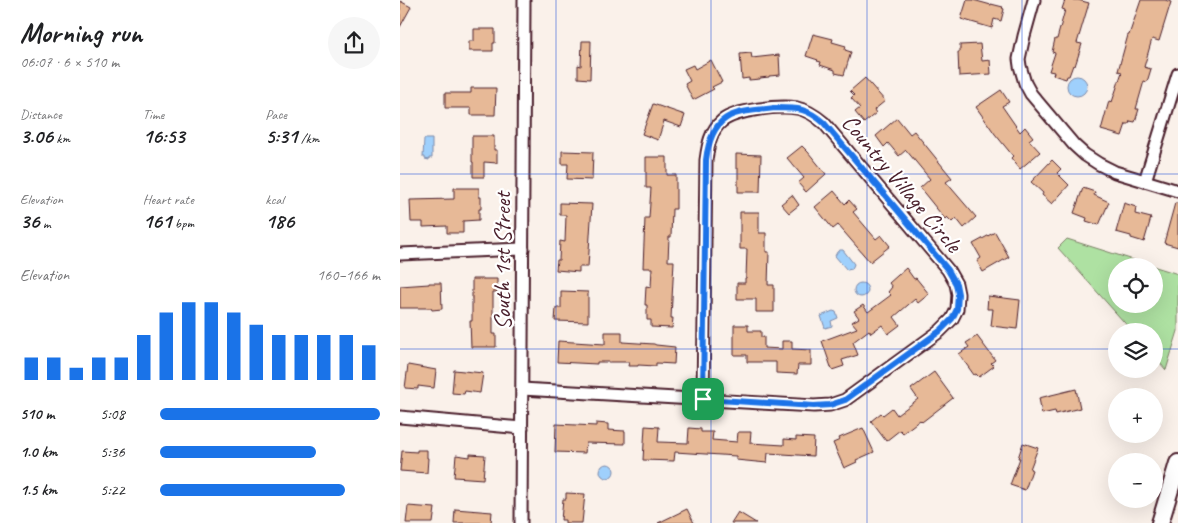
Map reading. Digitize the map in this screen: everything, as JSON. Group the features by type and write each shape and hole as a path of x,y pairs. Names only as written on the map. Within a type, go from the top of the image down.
{"main road":[{"path":"1160,523 1178,462"}],"street":[{"name":"South 1st Street","path":"521,523 524,0"},
{"path":"1034,0 1019,59 1025,83 1031,94 1074,145 1099,164 1115,172 1178,191"},
{"path":"1146,180 1178,74"},
{"name":"Country Village Circle","path":"522,389 814,406 830,405 845,400 940,331 952,319 957,309 958,294 956,284 948,270 824,123 816,116 798,108 776,108 728,117 713,132 708,145 706,160 703,399"},
{"path":"400,254 523,249"},
{"path":"400,417 522,428"}],"green space":[{"path":"1067,239 1128,258 1108,258 1108,304 1058,248"},
{"path":"1163,269 1178,274 1178,331 1166,370 1163,366 1163,323 1125,323 1116,313 1163,313"}],"water":[{"path":"1077,76 1084,79 1087,86 1084,93 1077,96 1070,93 1067,86 1070,79"},
{"path":"424,139 432,139 432,158 429,158 429,160 423,157"},
{"path":"840,250 843,250 854,264 852,269 847,270 835,256"},
{"path":"858,283 864,283 868,290 864,297 858,297 854,293 854,287"},
{"path":"833,311 836,312 838,318 831,321 832,326 825,328 821,316"},
{"path":"604,464 610,464 614,471 610,478 604,478 600,474 600,468"}],"building":[{"path":"967,0 1003,7 1001,21 994,19 992,28 961,19"},
{"path":"1065,0 1078,0 1089,3 1077,43 1082,44 1075,66 1073,65 1066,79 1053,75 1054,72 1049,71 1055,53 1052,52 1055,39 1057,39 1065,10 1062,9"},
{"path":"1141,0 1165,0 1171,2 1159,41 1152,39 1144,67 1151,69 1147,82 1144,81 1136,109 1139,109 1135,122 1130,121 1129,124 1126,124 1122,136 1101,130 1109,101 1112,102 1122,72 1118,71 1128,35"},
{"path":"400,1 411,7 400,27"},
{"path":"474,29 495,29 493,51 469,51 469,41 474,41"},
{"path":"813,34 833,39 832,42 846,46 845,50 851,52 844,75 835,73 835,70 820,65 821,62 818,60 806,56"},
{"path":"582,41 591,41 590,79 578,78 578,65 581,66"},
{"path":"980,44 982,61 990,60 991,74 959,76 958,52 960,52 960,45"},
{"path":"751,53 752,58 779,55 780,75 760,79 742,79 740,54"},
{"path":"711,60 722,82 712,87 714,89 693,100 685,84 690,81 684,69 693,65 695,69"},
{"path":"865,78 885,101 874,110 876,113 864,123 855,112 860,108 851,98 854,95 850,91"},
{"path":"471,88 496,88 495,115 471,115 471,108 445,108 445,93 471,93"},
{"path":"1001,90 1009,102 1002,106 1020,132 1025,127 1033,137 1029,140 1040,152 1020,169 1011,158 1013,156 976,107"},
{"path":"653,104 685,115 681,127 664,121 658,140 642,134"},
{"path":"897,118 910,134 914,131 952,178 946,182 976,217 964,228 956,218 952,222 947,217 945,219 920,188 930,179 906,150 899,156 888,143 884,147 876,136"},
{"path":"472,136 494,136 494,150 497,150 497,163 484,162 484,177 473,177"},
{"path":"802,146 826,174 806,192 798,183 804,178 787,158"},
{"path":"562,151 593,152 592,180 567,179 568,164 562,164"},
{"path":"736,154 761,155 760,192 738,192"},
{"path":"646,157 667,157 667,175 676,175 676,209 672,209 668,261 674,261 672,328 651,327 651,320 647,320 647,305 645,305 646,286 651,287 652,268 643,268 645,218 649,218 651,188 646,188"},
{"path":"1052,160 1061,169 1057,173 1069,185 1052,204 1031,182"},
{"path":"454,188 479,188 479,197 481,197 479,220 463,221 463,233 447,233 447,226 423,227 423,222 411,222 410,200 454,199"},
{"path":"1083,188 1095,192 1094,195 1109,202 1099,225 1086,221 1087,218 1074,213"},
{"path":"834,191 845,204 849,200 857,209 853,212 876,239 881,235 890,246 870,262 838,225 833,229 815,207"},
{"path":"792,195 799,205 789,213 781,204"},
{"path":"560,203 592,204 588,267 579,267 579,272 556,270 557,260 559,260 560,241 565,242 566,215 560,215"},
{"path":"1124,203 1136,207 1135,214 1151,218 1144,242 1116,232"},
{"path":"1175,203 1178,203 1178,247 1164,243"},
{"path":"740,212 759,212 759,233 766,233 766,252 769,252 768,285 774,285 774,312 756,312 756,299 737,299 737,283 745,283 746,278 747,249 740,249"},
{"path":"995,232 1009,257 983,272 977,261 981,258 973,244"},
{"path":"906,268 929,294 918,303 915,299 894,317 900,325 888,334 882,325 871,333 869,330 853,342 858,355 842,360 844,366 832,370 822,341 857,328 852,322 859,318 854,311 863,305 868,312 891,295 888,292 892,287 889,283"},
{"path":"472,279 497,279 497,292 493,292 493,334 496,334 496,347 471,347"},
{"path":"441,283 442,309 400,308 400,286"},
{"path":"561,291 588,292 588,322 555,321 556,308 561,308"},
{"path":"988,296 1020,300 1017,329 991,326 993,309 987,309"},
{"path":"734,325 748,325 748,331 761,331 761,337 764,337 764,348 782,349 782,341 792,341 792,349 811,350 811,365 798,365 797,374 776,373 776,362 747,362 747,355 734,355"},
{"path":"605,332 622,332 622,342 675,347 674,364 656,363 656,366 628,366 629,362 597,362 597,364 557,362 558,341 605,344"},
{"path":"977,336 995,360 991,363 994,366 979,377 976,374 974,375 959,354 969,347 966,343"},
{"path":"408,365 436,370 434,388 418,386 418,389 405,388"},
{"path":"454,370 483,373 480,393 465,391 464,394 452,393"},
{"path":"934,372 953,398 922,422 920,420 903,433 900,430 886,441 871,421 881,413 883,415 892,408 897,415 918,399 911,389"},
{"path":"1076,389 1080,408 1056,414 1055,411 1042,414 1039,398"},
{"path":"596,423 608,424 608,430 625,431 625,444 586,443 585,453 555,452 556,424 596,426"},
{"path":"645,426 659,427 658,442 688,443 689,428 701,429 701,432 713,432 712,440 737,442 738,432 751,432 750,443 784,445 784,439 796,440 796,437 814,438 813,456 768,453 767,463 736,460 736,456 675,452 674,461 643,460"},
{"path":"863,428 874,452 844,468 833,443 840,440 839,438"},
{"path":"1023,443 1038,448 1025,490 1010,485 1020,458 1018,458"},
{"path":"417,450 427,450 427,473 400,471 402,451 417,452"},
{"path":"470,454 485,455 483,479 454,477 456,455 470,457"},
{"path":"566,493 585,494 582,523 565,523 565,520 561,520 563,499 566,499"},
{"path":"408,506 435,508 433,523 406,523"},
{"path":"455,509 492,512 491,523 454,523"},
{"path":"687,509 694,523 658,523"},
{"path":"738,512 756,523 731,523"}],"route":[{"path":"776,108 798,108 807,111 824,123 948,270 956,284 958,294 957,309 952,319 940,331 845,400 830,405 814,406 703,399 706,160 708,145 713,132 721,122 736,114 776,108"}]}
